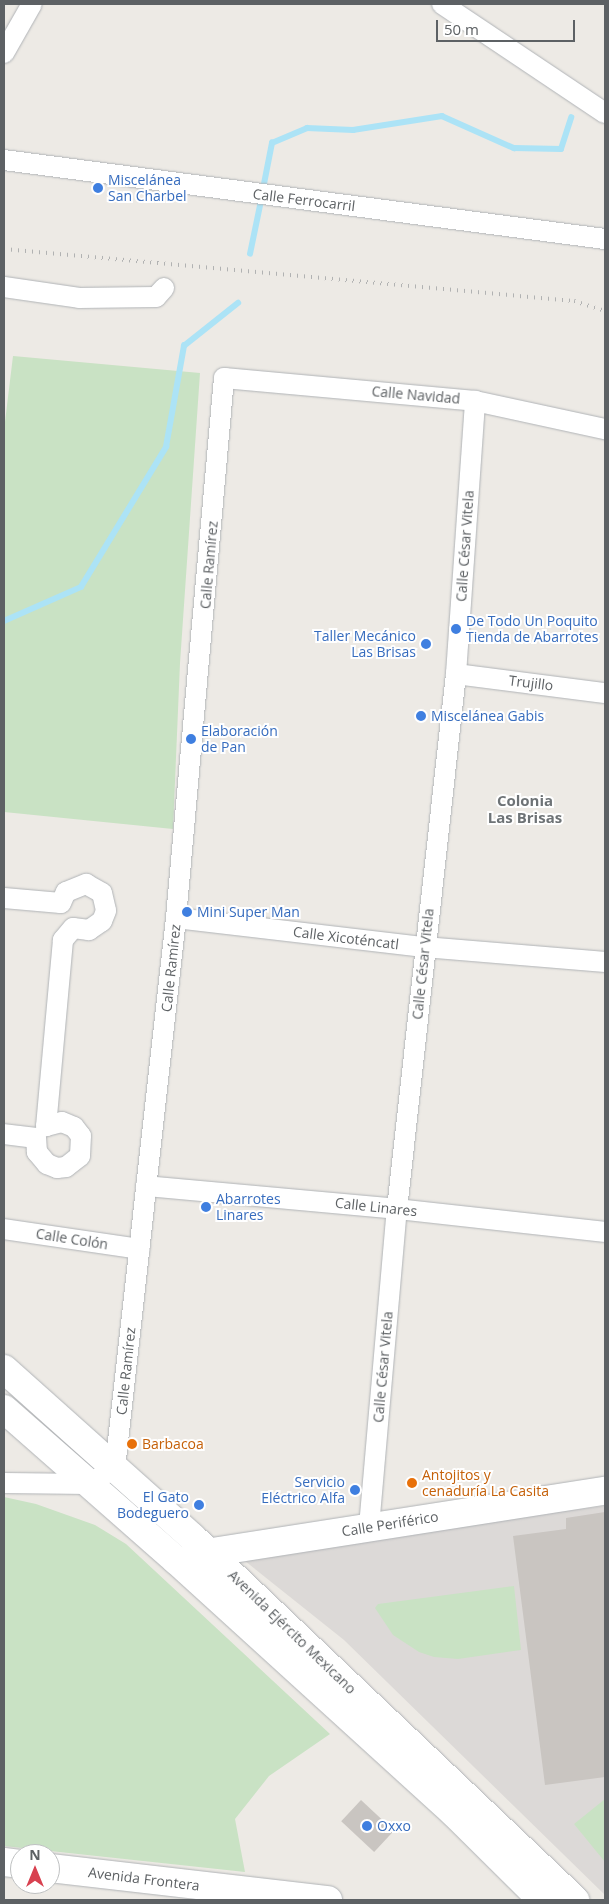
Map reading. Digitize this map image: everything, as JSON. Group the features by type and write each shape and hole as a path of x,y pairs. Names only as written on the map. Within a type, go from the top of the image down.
{"main road":[{"name":"Avenida Ejército Mexicano","path":"4,1368 207,1552 574,1900"},
{"name":"Avenida Ejército Mexicano","path":"4,1410 176,1560 454,1813 542,1900"},
{"name":"Calle Periférico","path":"176,1560 207,1552 605,1491"},
{"name":"Avenida Frontera","path":"60,1870 201,1893 328,1900"}],"street":[{"path":"4,53 32,4"},
{"path":"442,4 605,113"},
{"name":"Calle Ferrocarril","path":"4,160 605,239"},
{"path":"4,287 79,298 156,297 164,288"},
{"name":"Calle Navidad","path":"224,378 475,401 605,429"},
{"name":"Calle Ramírez","path":"115,1468 176,918 224,378"},
{"name":"Calle César Vitela","path":"370,1527 397,1209 424,947 456,674 475,401"},
{"name":"Trujillo","path":"456,674 605,693"},
{"path":"4,898 61,903 66,892 86,884 102,893 106,911 102,921 89,930 73,928 63,940 46,1126 62,1122 74,1127 80,1136 80,1156 66,1167 57,1168 47,1164 37,1152 36,1138 4,1134"},
{"name":"Calle Xicoténcatl","path":"176,918 424,947 605,962"},
{"name":"Calle Linares","path":"146,1186 397,1209 605,1232"},
{"name":"Calle Colón","path":"4,1229 140,1249"},
{"path":"4,1483 88,1484 115,1468"}],"shaded area":[{"path":"605,1506 605,1895 344,1640 235,1553"}],"green space":[{"path":"13,356 200,373 180,663 173,829 4,812 4,430"},
{"path":"4,1497 36,1504 95,1525 126,1544 330,1734 269,1776 235,1819 245,1872 60,1852 60,1844 10,1844 10,1847 4,1846"},
{"path":"514,1586 521,1650 458,1659 434,1657 419,1652 393,1635 375,1608 378,1604"},
{"path":"605,1799 605,1862 574,1824"}],"building":[{"path":"605,1512 605,1777 545,1785 513,1536 566,1529 566,1518"},
{"name":"Oxxo","path":"361,1800 394,1831 374,1852 341,1821"}],"waterway":[{"path":"263,189 272,143 307,128 353,130 442,116 514,148 561,149 571,118"},
{"path":"250,254 261,201"},
{"path":"4,621 81,587 166,447 184,346 238,303"}],"railway":[{"path":"4,249 574,301 605,311"}],"place":[{"name":"Miscelánea San Charbel","path":"98,188"},
{"name":"De Todo Un Poquito Tienda de Abarrotes","path":"456,629"},
{"name":"Taller Mecánico Las Brisas","path":"426,644"},
{"name":"Miscelánea Gabis","path":"421,716"},
{"name":"Elaboración de Pan","path":"191,739"},
{"name":"Mini Super Man","path":"187,912"},
{"name":"Abarrotes Linares","path":"206,1207"},
{"name":"Barbacoa","path":"132,1444"},
{"name":"Antojitos y cenaduría La Casita","path":"412,1483"},
{"name":"Servicio Eléctrico Alfa","path":"355,1490"},
{"name":"El Gato Bodeguero","path":"199,1505"},
{"name":"Oxxo","path":"367,1826"}],"district":[{"name":"Colonia Las Brisas","path":"525,808"}]}
